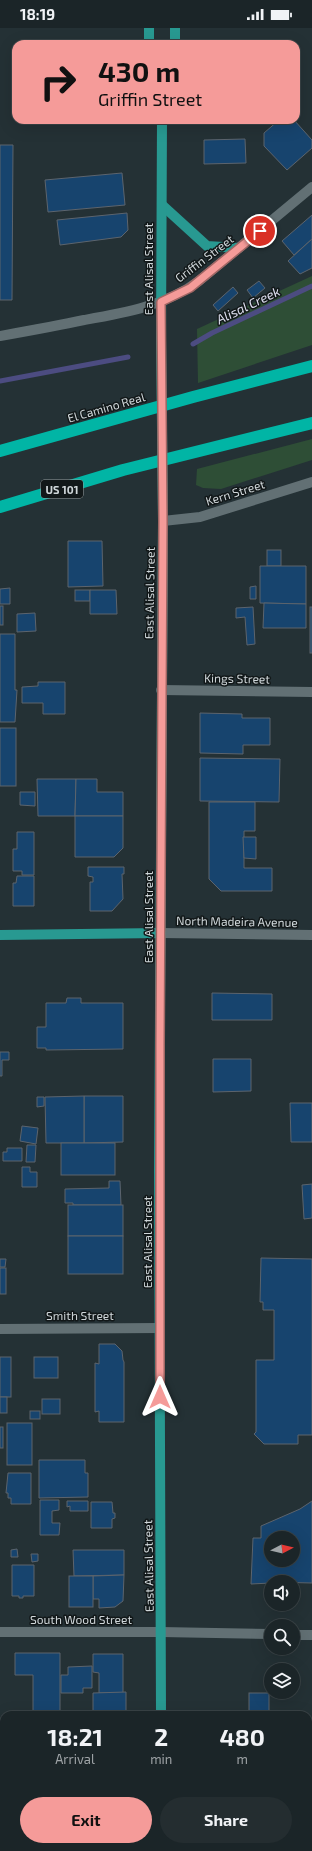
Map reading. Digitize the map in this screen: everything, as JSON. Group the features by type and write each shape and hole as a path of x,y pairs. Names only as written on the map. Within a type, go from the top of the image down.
{"highway":[{"name":"El Camino Real","path":"0,451 193,397 312,366"},
{"name":"US 101","path":"0,507 123,470 312,422"}],"main road":[{"path":"149,28 149,40"},
{"path":"174,28 174,40"},
{"name":"East Alisal Street","path":"161,1711 161,690 163,521 161,302 162,124"},
{"path":"162,205 207,246 239,248"},
{"path":"0,935 161,933"}],"street":[{"name":"Griffin Street","path":"0,336 129,312 161,302 190,288 312,187"},
{"name":"Kern Street","path":"163,521 200,516 312,482"},
{"name":"Kings Street","path":"161,690 312,692"},
{"name":"North Madeira Avenue","path":"161,933 312,935"},
{"name":"Smith Street","path":"0,1329 160,1328"},
{"name":"South Wood Street","path":"0,1632 264,1634"},
{"path":"300,1635 312,1636"}],"green space":[{"path":"312,276 312,345 198,383 197,329"},
{"path":"312,439 312,460 221,489 203,488 196,485 197,469"}],"building":[{"path":"274,124 298,124 312,140 312,148 287,170 264,146 264,133"},
{"path":"245,139 246,163 204,164 204,140"},
{"path":"0,145 13,145 12,300 0,300"},
{"path":"122,173 125,205 48,212 45,180"},
{"path":"127,213 128,230 121,237 60,245 57,220"},
{"path":"312,215 312,239 294,255 282,241"},
{"path":"312,239 312,268 300,274 288,261"},
{"path":"259,281 265,288 253,298 247,290"},
{"path":"233,287 238,293 218,311 213,305"},
{"path":"68,541 102,541 103,586 68,587"},
{"path":"267,550 281,550 281,566 267,566"},
{"path":"260,566 306,566 306,604 260,603"},
{"path":"256,586 256,599 250,599 250,587"},
{"path":"10,588 10,604 0,604 0,589"},
{"path":"75,590 90,590 90,601 75,601"},
{"path":"90,590 116,590 117,614 90,614"},
{"path":"264,603 306,604 306,628 263,628"},
{"path":"0,606 3,606 3,625 0,625"},
{"path":"253,607 255,644 247,645 245,617 236,618 236,608"},
{"path":"310,607 312,607 312,653 310,653"},
{"path":"35,613 36,631 17,632 17,614"},
{"path":"0,634 15,634 15,690 17,690 15,722 0,722"},
{"path":"38,682 65,682 65,714 43,714 43,703 22,703 22,687 38,686"},
{"path":"200,713 242,714 242,718 270,718 270,745 243,745 243,754 200,753"},
{"path":"0,728 16,728 16,786 0,786"},
{"path":"200,758 280,759 279,802 200,801"},
{"path":"37,779 76,779 75,816 38,816"},
{"path":"76,779 97,779 97,792 123,792 123,816 75,816"},
{"path":"20,792 35,792 35,806 20,805"},
{"path":"209,802 255,802 255,831 244,831 244,868 272,868 272,891 221,891 209,879"},
{"path":"75,816 123,816 123,848 114,857 75,857"},
{"path":"17,832 34,832 34,875 22,875 22,871 13,871 13,849 17,849"},
{"path":"243,837 256,837 256,859 244,858"},
{"path":"88,867 124,867 124,874 122,874 123,899 112,911 90,911 90,882 93,882 93,877 88,876"},
{"path":"17,876 34,876 34,906 13,906 13,883 16,883"},
{"path":"212,993 272,994 272,1020 212,1020"},
{"path":"67,998 81,998 81,1003 123,1003 123,1049 46,1050 46,1048 37,1048 37,1027 46,1027 46,1003 66,1003"},
{"path":"0,1052 9,1052 9,1060 2,1060 2,1076 0,1076"},
{"path":"213,1059 251,1059 251,1091 213,1092"},
{"path":"84,1096 123,1096 123,1142 84,1143"},
{"path":"84,1096 84,1143 46,1143 45,1097"},
{"path":"37,1097 44,1097 44,1106 37,1107"},
{"path":"290,1103 312,1103 312,1142 291,1142"},
{"path":"22,1126 38,1128 36,1144 20,1141"},
{"path":"61,1143 115,1143 115,1175 61,1175"},
{"path":"27,1145 36,1145 35,1162 26,1162"},
{"path":"7,1148 22,1148 22,1161 3,1161 3,1152 7,1152"},
{"path":"22,1167 30,1167 30,1172 37,1172 37,1187 22,1187"},
{"path":"109,1181 120,1181 121,1205 73,1205 73,1203 65,1203 65,1189 109,1188"},
{"path":"312,1184 312,1218 304,1219 302,1185"},
{"path":"68,1205 123,1205 123,1236 68,1236"},
{"path":"68,1236 123,1236 123,1274 68,1274"},
{"path":"261,1258 312,1259 312,1435 298,1435 298,1444 264,1444 254,1434 256,1432 256,1360 274,1360 274,1310 263,1310 263,1302 260,1302"},
{"path":"0,1259 6,1259 5,1267 0,1267"},
{"path":"0,1268 6,1268 6,1294 0,1294"},
{"path":"99,1344 115,1344 122,1351 124,1362 124,1422 99,1422 99,1411 95,1412 95,1363 99,1364"},
{"path":"0,1357 11,1357 11,1397 0,1397"},
{"path":"34,1357 58,1357 58,1378 34,1378"},
{"path":"0,1397 7,1397 7,1413 0,1413"},
{"path":"42,1399 60,1399 60,1414 42,1414"},
{"path":"30,1411 40,1411 40,1419 30,1419"},
{"path":"7,1423 32,1423 32,1465 7,1465"},
{"path":"0,1427 3,1427 3,1448 0,1448"},
{"path":"39,1460 85,1460 85,1473 88,1473 88,1497 39,1498"},
{"path":"8,1473 31,1473 31,1504 11,1504 11,1498 8,1498 8,1493 6,1493"},
{"path":"40,1500 59,1500 59,1510 52,1511 52,1523 60,1523 59,1535 40,1535"},
{"path":"67,1501 88,1501 88,1511 70,1511 70,1506 67,1507"},
{"path":"312,1501 312,1583 300,1583 300,1575 264,1575 264,1583 251,1584 253,1538 261,1538 261,1526 300,1509"},
{"path":"91,1502 112,1502 115,1518 112,1519 112,1528 91,1528"},
{"path":"17,1549 18,1557 11,1557 11,1550"},
{"path":"73,1550 124,1550 124,1575 74,1576"},
{"path":"31,1554 38,1554 38,1561 32,1562"},
{"path":"12,1565 34,1565 34,1596 23,1596 23,1598 19,1598 19,1596 12,1596"},
{"path":"124,1575 123,1601 115,1607 99,1608 99,1599 93,1599 93,1576"},
{"path":"69,1576 93,1576 93,1607 69,1607"},
{"path":"15,1653 60,1653 60,1711 33,1711 33,1675 15,1675"},
{"path":"93,1654 123,1654 123,1693 99,1693 99,1673 93,1672"},
{"path":"92,1666 92,1688 83,1688 83,1693 61,1693 61,1675 68,1675 68,1667"},
{"path":"126,1692 126,1711 93,1711 93,1693"},
{"path":"249,1693 264,1693 264,1699 269,1699 269,1711 249,1711"}],"waterway":[{"name":"Alisal Creek","path":"193,344 212,333 312,286"},
{"name":"Alisal Creek","path":"0,381 128,357"}],"route":[{"path":"160,1397 161,705 163,521 161,302 190,288 260,231"}]}
